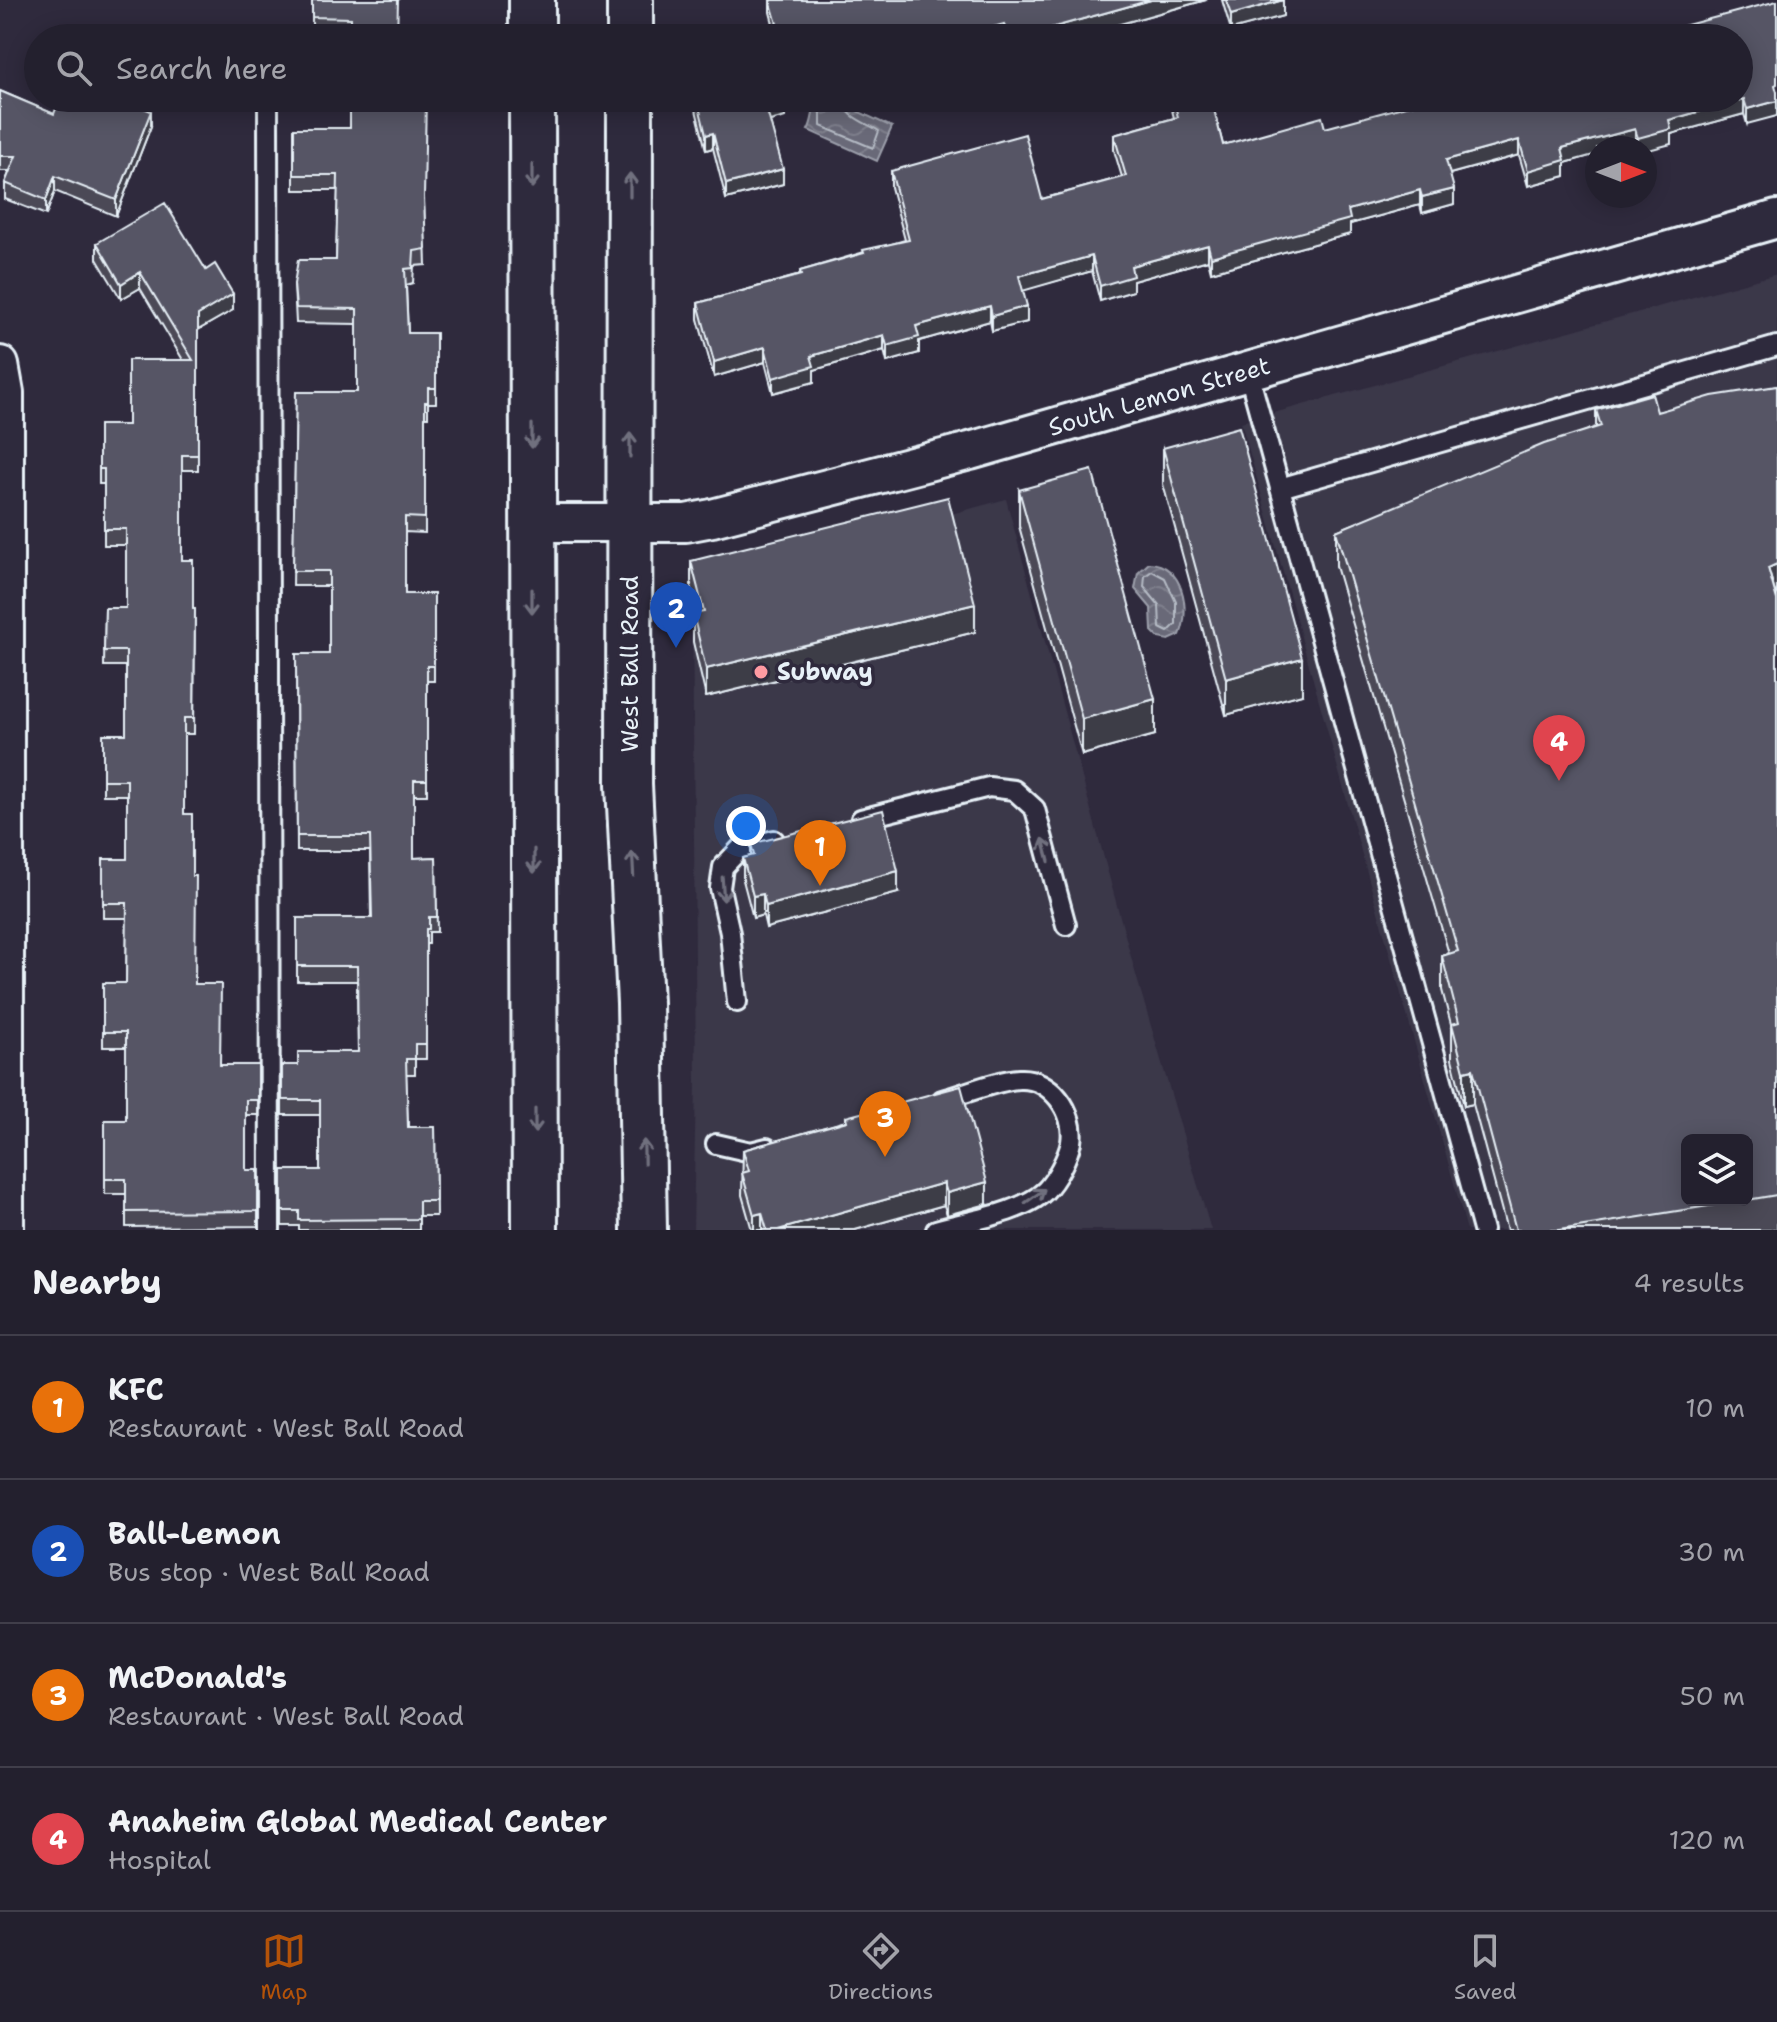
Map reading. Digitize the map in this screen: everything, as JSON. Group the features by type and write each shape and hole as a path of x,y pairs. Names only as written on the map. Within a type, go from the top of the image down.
{"main road":[{"path":"532,0 532,24"},
{"path":"630,0 630,24"},
{"path":"532,112 535,1230"},
{"name":"West Ball Road","path":"630,112 629,785 640,1003 644,1230"}],"street":[{"name":"South Lemon Street","path":"532,523 686,523 712,518 970,451 1777,219"},
{"path":"0,365 5,393 5,1230"}],"lane":[{"path":"268,112 270,1230"},
{"path":"1280,488 1777,346"},
{"path":"1248,371 1483,1230"},
{"path":"842,823 989,787 1014,790 1035,809 1066,925"},
{"path":"737,1002 730,933 720,888 723,867 740,849 798,834"},
{"path":"930,1103 1019,1079 1039,1081 1056,1092 1066,1113 1072,1140 1062,1164 1045,1190 1021,1206 936,1230"},
{"path":"716,1144 751,1152 781,1144"}],"shaded area":[{"path":"1777,274 1777,1230 1467,1230 1241,422"},
{"path":"1006,499 1136,975 1211,1230 693,1230 696,1083 692,601 696,589 710,580"}],"water":[{"path":"813,112 859,112 892,127 877,161 808,130"},
{"path":"1149,563 1161,565 1170,571 1177,579 1184,601 1180,635 1169,640 1159,638 1152,631 1151,608 1135,589 1138,573"}],"building":[{"path":"312,0 398,0 397,24 351,24 351,18 312,17"},
{"path":"770,0 1151,0 1065,24 777,24"},
{"path":"1226,0 1283,0 1231,15"},
{"path":"1777,1 1777,101 1753,107 1753,24 1691,24"},
{"path":"0,91 24,101 24,112 151,112 116,200 55,176 46,200 5,183 16,156 0,156"},
{"path":"350,112 426,112 426,249 414,251 413,268 405,269 408,333 436,333 436,388 428,388 428,402 425,402 425,518 405,517 405,594 434,594 434,666 427,666 427,780 414,780 414,858 436,857 437,917 429,917 429,929 426,929 426,1044 415,1044 415,1059 406,1059 408,1127 435,1127 436,1201 419,1201 419,1219 299,1220 299,1211 282,1211 282,1170 320,1170 320,1100 282,1100 282,1065 298,1065 298,1052 358,1052 357,966 297,966 297,918 372,918 370,836 297,836 296,654 329,654 329,571 293,571 296,392 357,392 357,309 296,308 294,284 298,260 336,260 338,175 294,175 294,128 350,128"},
{"path":"700,112 767,112 783,169 726,184 713,133 706,135"},
{"path":"1177,112 1215,112 1223,145 1322,117 1325,128 1384,112 1698,112 1669,120 1671,129 1645,136 1637,136 1635,129 1608,136 1585,136 1585,142 1562,148 1565,160 1528,171 1519,140 1446,160 1454,189 1422,197 1420,190 1348,210 1350,219 1211,257 1208,245 1131,266 1133,276 1100,286 1092,256 1019,276 1027,306 992,316 990,306 916,326 919,337 887,346 884,335 811,356 814,366 773,378 765,347 714,362 698,303 801,275 800,271 864,253 863,250 909,240 891,171 1025,134 1042,199 1126,176 1114,135 1178,117"},
{"path":"165,203 206,270 215,264 233,294 198,315 198,455 182,455 182,560 193,560 195,609 194,718 184,718 184,814 192,814 192,876 196,876 195,984 221,984 220,1065 258,1065 258,1100 246,1100 246,1170 258,1170 258,1211 126,1212 126,1179 105,1179 105,1120 126,1120 126,1032 103,1032 103,983 126,983 127,903 103,903 103,859 127,859 127,780 103,780 103,734 126,734 126,651 104,651 105,608 126,608 126,529 104,529 104,469 99,469 99,425 128,425 128,360 193,360 140,272 121,284 97,243"},
{"path":"1777,386 1777,564 1768,568 1777,600 1777,1195 1753,1199 1753,1134 1681,1134 1681,1206 1709,1206 1559,1230 1516,1230 1473,1069 1464,1071 1452,1024 1459,1022 1442,956 1458,951 1336,531 1544,444 1601,426 1596,410 1652,394 1657,412 1712,396"},
{"path":"1239,427 1302,658 1226,679 1163,448"},
{"path":"1092,470 1155,699 1082,719 1019,490"},
{"path":"948,497 975,604 706,669 693,614 704,612 691,561"},
{"path":"883,810 898,871 766,906 763,894 753,896 743,858 754,855 751,844"},
{"path":"961,1086 987,1182 947,1193 944,1183 778,1230 767,1230 762,1213 754,1215 742,1173 749,1171 743,1150 847,1121 846,1117"}],"place":[{"name":"Ball-Lemon","path":"676,648"},
{"name":"Subway","path":"761,672"},
{"name":"Anaheim Global Medical Center","path":"1559,781"},
{"name":"KFC","path":"820,886"},
{"name":"McDonald's","path":"885,1157"}]}
